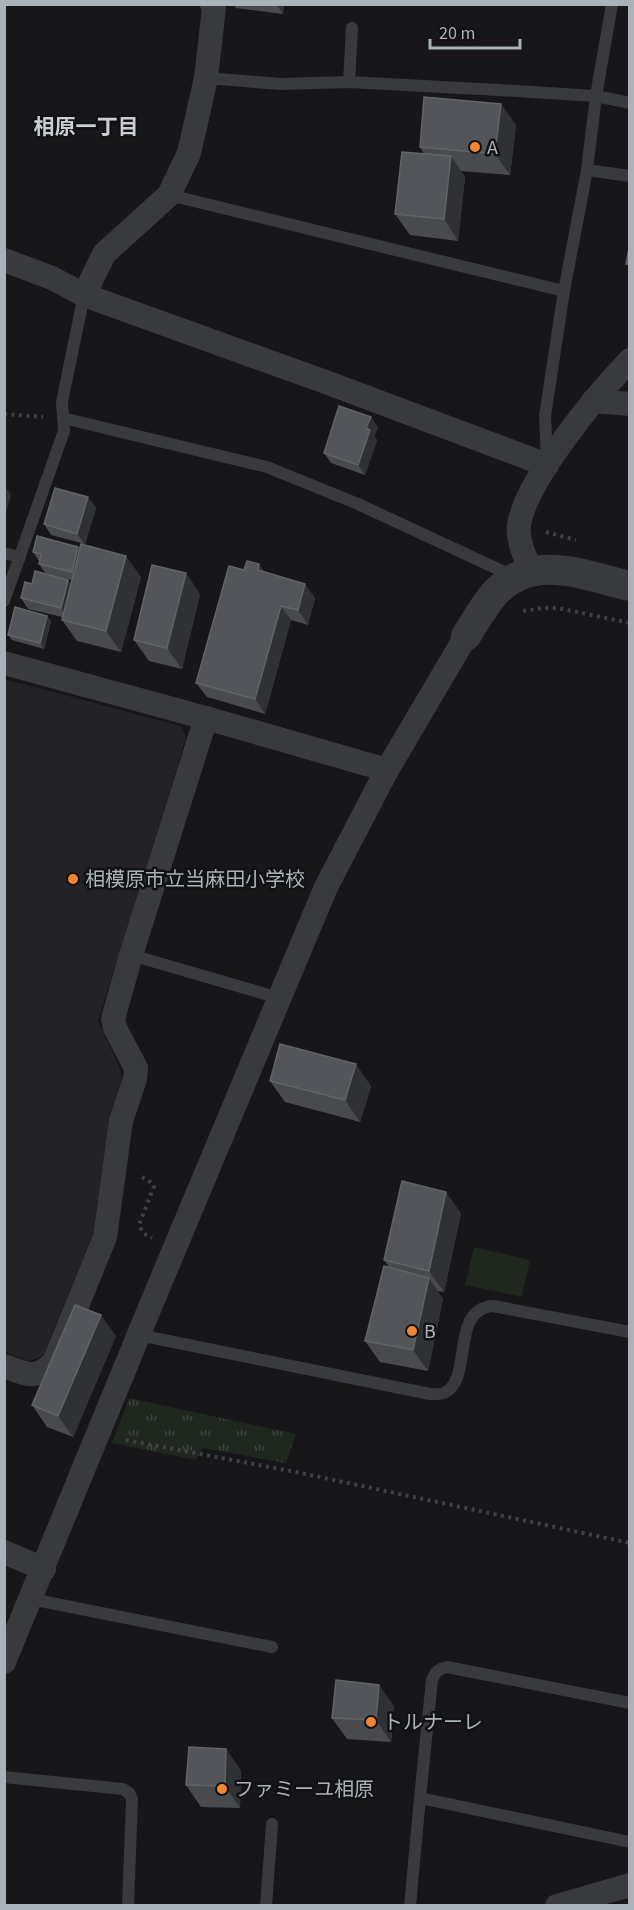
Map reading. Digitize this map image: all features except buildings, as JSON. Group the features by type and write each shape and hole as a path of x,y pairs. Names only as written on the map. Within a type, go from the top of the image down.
{"street":[{"path":"84,295 104,254 169,195 189,153 206,78 214,8 212,4"},
{"path":"4,260 52,278 84,295 547,465"},
{"path":"522,574 519,526 529,498 547,465 593,401 630,360"},
{"path":"593,401 630,404"},
{"path":"4,1662 326,886 387,770 466,636 495,592 522,574 546,569 630,586"},
{"path":"4,663 387,770"},
{"path":"4,1366 26,1375 47,1370 54,1362 105,1237 121,1121 135,1079 136,1068 115,1028 113,1019 206,718"},
{"path":"4,1552 44,1569"},
{"path":"557,1905 630,1885"}],"lane":[{"path":"547,465 545,416 564,291 587,170 596,96 612,4"},
{"path":"349,82 352,28"},
{"path":"206,78 280,84 349,82 596,96 630,103"},
{"path":"587,170 630,176"},
{"path":"169,195 564,291"},
{"path":"4,601 64,431 62,402 84,295"},
{"path":"63,418 267,468 522,574"},
{"path":"4,553 20,557"},
{"path":"131,955 279,998"},
{"path":"139,1335 336,1376 430,1394 442,1394 451,1388 456,1379 470,1318 484,1306 630,1332"},
{"path":"31,1599 272,1647"},
{"path":"410,1905 432,1680 435,1672 447,1667 630,1703"},
{"path":"4,1777 123,1789 129,1793 132,1799 128,1905"},
{"path":"420,1798 630,1842"},
{"path":"266,1905 272,1824"}],"path":[{"path":"4,414 63,418"},
{"path":"519,611 558,608 630,623"},
{"path":"98,1435 301,1473 630,1543"}],"shaded area":[{"name":"相模原市立当麻田小学校","path":"4,679 181,726 186,738 98,1021 119,1066 122,1081 110,1116 93,1233 43,1356 29,1361 4,1352"}],"green space":[{"path":"474,1247 530,1260 522,1297 465,1285"},
{"path":"129,1398 296,1434 286,1463 203,1448 196,1460 112,1443"}],"place":[{"name":"A","path":"475,147"},
{"name":"相模原市立当麻田小学校","path":"73,879"},
{"name":"B","path":"412,1331"},
{"name":"トルナーレ","path":"371,1722"},
{"name":"ファミーユ相原","path":"222,1789"}],"district":[{"name":"相原一丁目","path":"86,127"}]}
